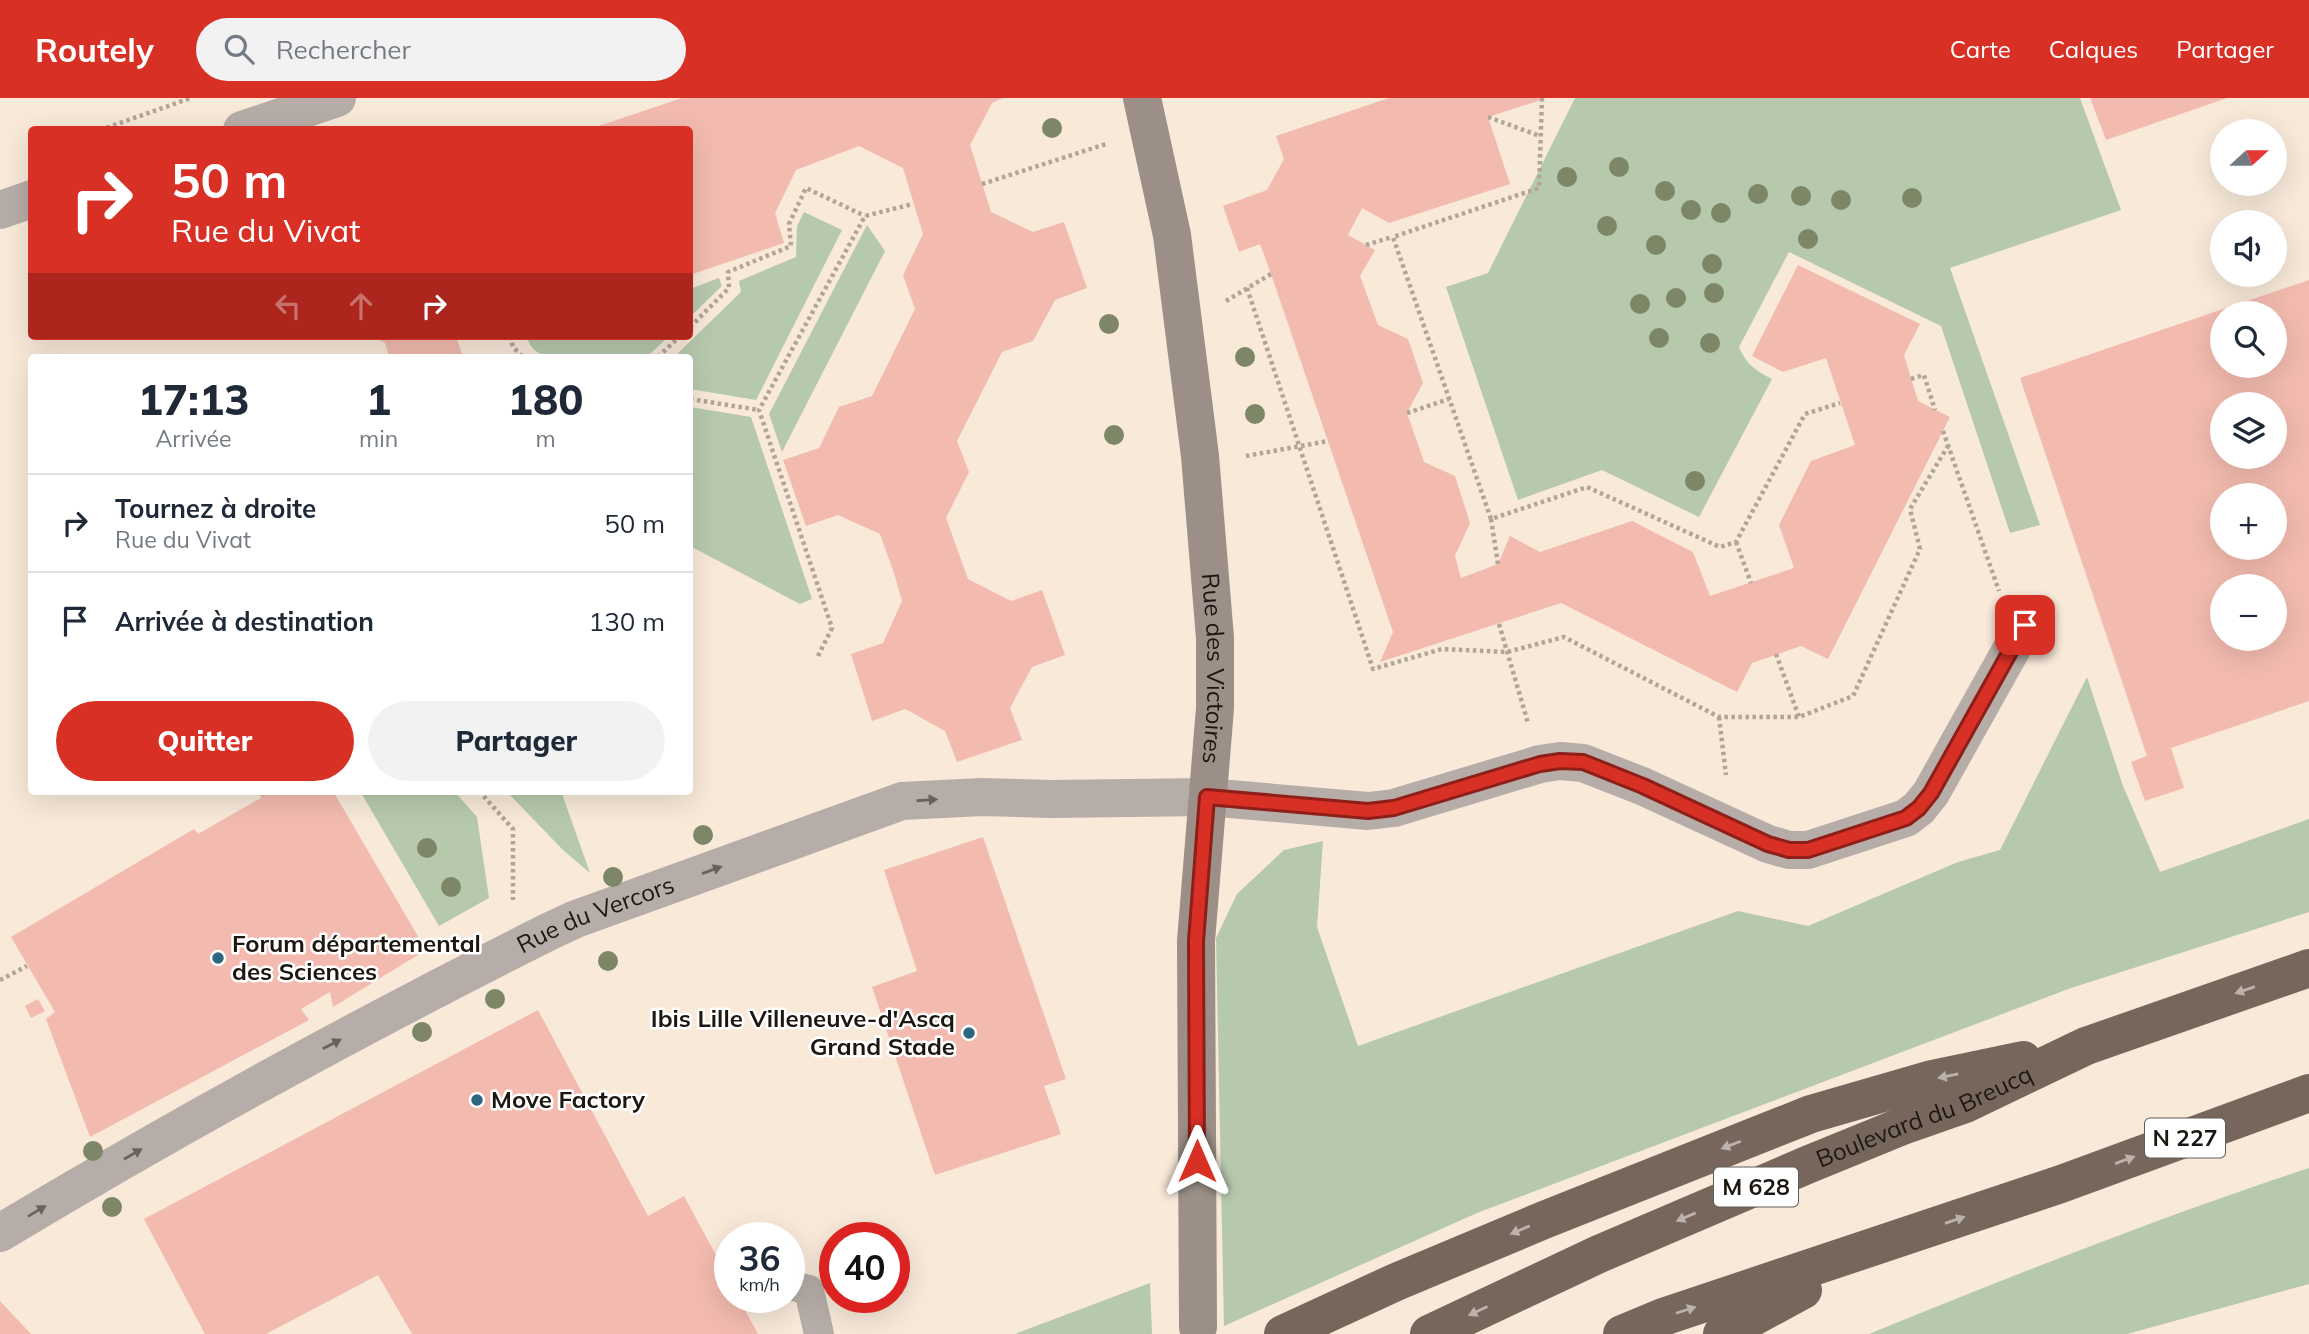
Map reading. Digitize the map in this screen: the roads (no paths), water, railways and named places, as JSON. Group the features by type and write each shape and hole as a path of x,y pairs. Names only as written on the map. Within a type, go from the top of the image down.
{"highway":[{"name":"Boulevard du Breucq","path":"1429,1334 1600,1254 1807,1165 1965,1104 2086,1046 2309,968"},
{"path":"1283,1334 1396,1282 1544,1220 1811,1114 1932,1079 2086,1046"},
{"name":"N 227","path":"1890,1242 2061,1184 2309,1093"},
{"path":"1622,1334 1663,1317 1890,1242"},
{"path":"1722,1334 1890,1242"}],"street":[{"path":"254,126 337,98"},
{"name":"Rue des Victoires","path":"1146,114 1172,235 1200,456 1215,638 1215,708 1196,941 1198,1327"},
{"path":"0,210 28,200"},
{"name":"Rue du Vercors","path":"0,1233 110,1167 292,1065 576,919 902,801 972,797 1207,797 1368,811 1394,808 1540,764 1583,762 1768,844 1789,850 1808,850 1906,818 1919,808 1931,793 2021,633"}],"lane":[{"path":"805,1289 809,1290 819,1334"}],"place":[{"name":"Forum départemental des Sciences","path":"218,958"},
{"name":"Ibis Lille Villeneuve-d'Ascq Grand Stade","path":"969,1033"},
{"name":"Move Factory","path":"477,1100"}]}
